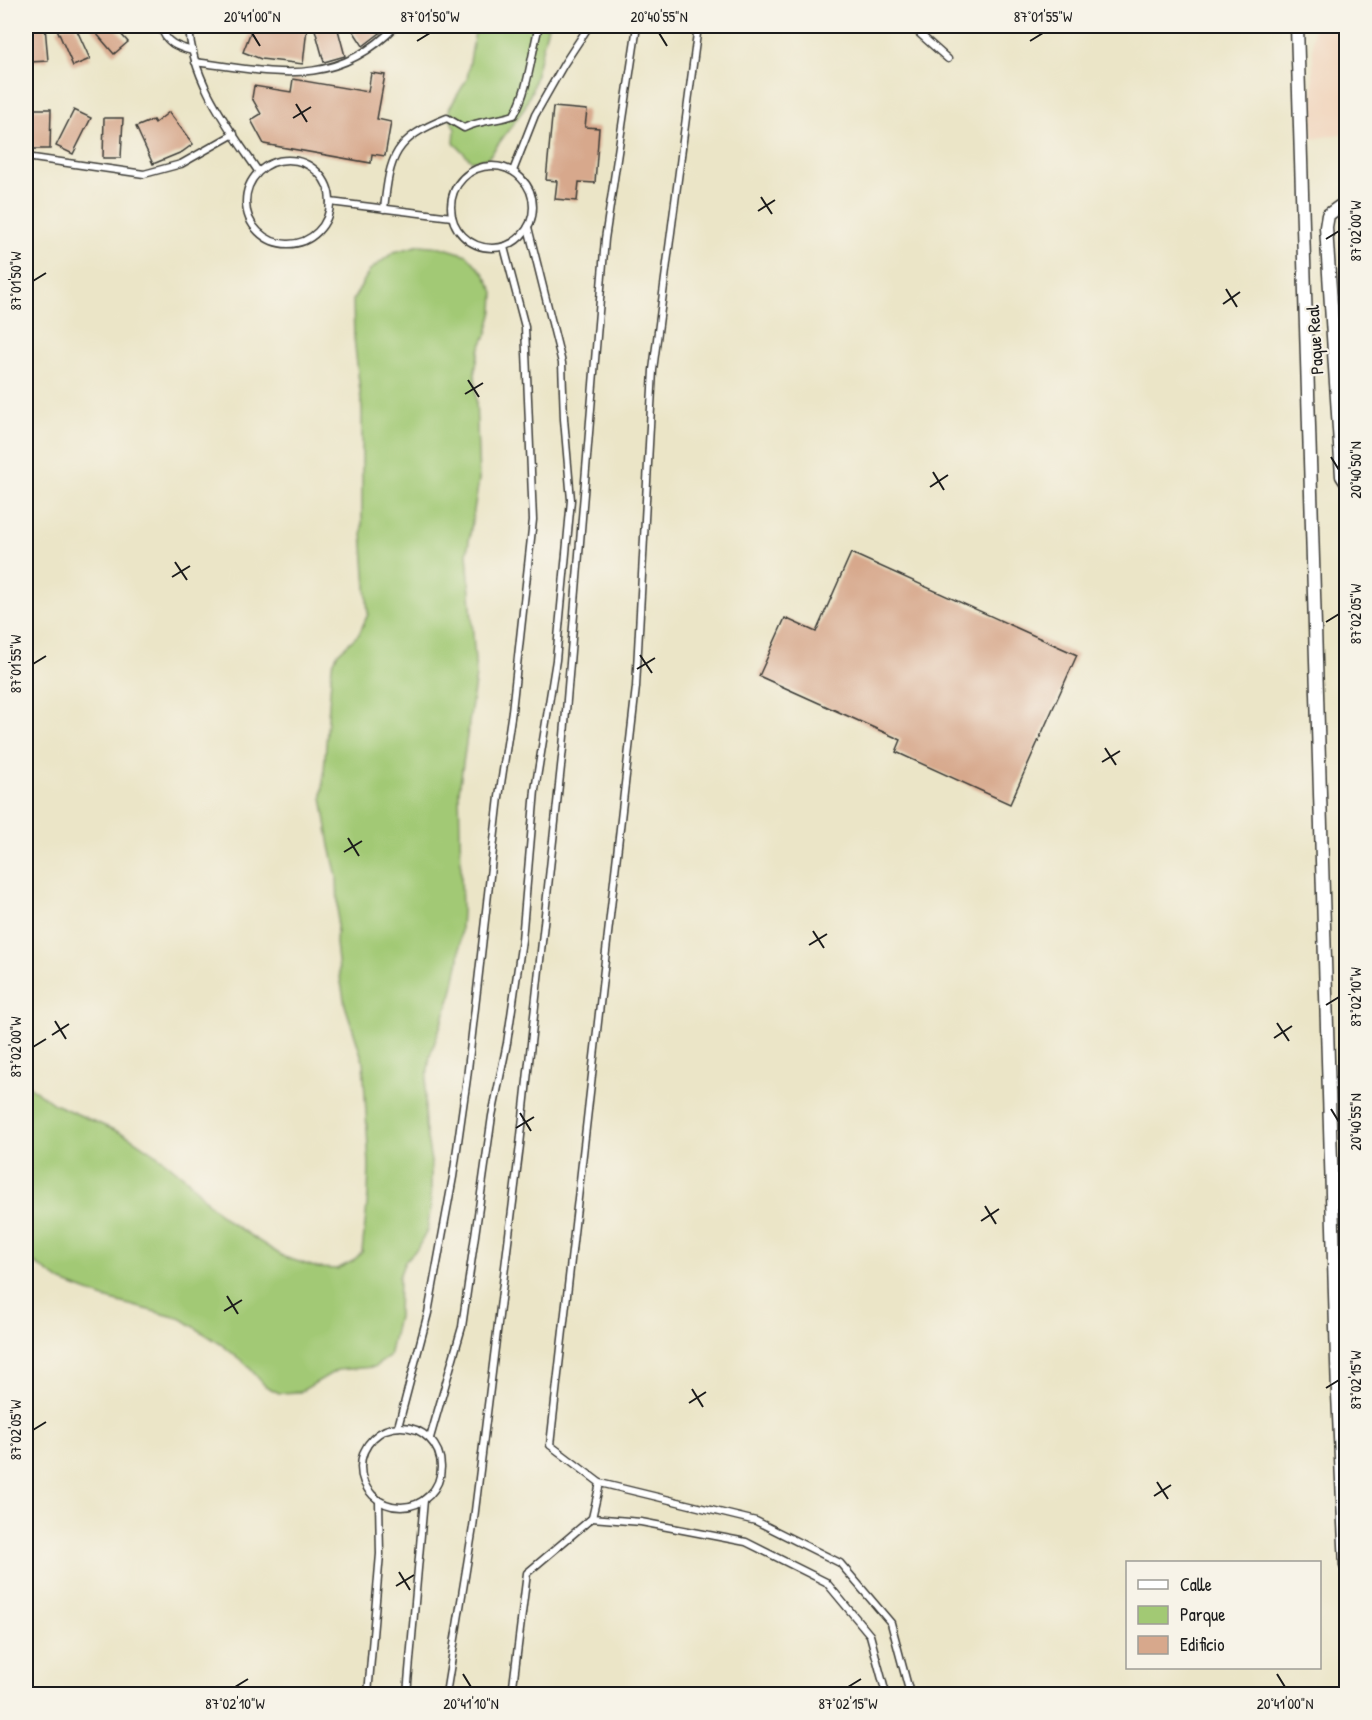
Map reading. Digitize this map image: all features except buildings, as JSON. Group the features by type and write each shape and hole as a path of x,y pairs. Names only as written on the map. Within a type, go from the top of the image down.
{"street":[{"path":"1297,26 1338,1394 1347,1566"},
{"name":"Paque Real","path":"1347,209 1339,207 1328,215 1326,227 1342,476 1347,482"}],"lane":[{"path":"160,26 164,37 176,47 193,51"},
{"path":"189,26 195,62 207,89 258,171"},
{"path":"195,62 292,73 321,71 354,59 383,39 396,26"},
{"path":"384,209 387,180 392,161 403,142 429,125 447,118 464,128 475,122 495,122 514,115 525,89 539,26"},
{"path":"513,171 535,115 589,26"},
{"path":"446,1695 473,1527 522,1134 563,748 605,239 637,26"},
{"path":"698,26 653,370 636,687 550,1445 600,1483 756,1521 840,1563 891,1623 910,1695"},
{"path":"911,26 948,59"},
{"path":"26,157 144,174 181,164 234,134"},
{"path":"291,159 305,162 317,171 326,182 330,202 324,224 315,234 304,241 291,244 277,243 265,237 251,222 245,203 247,190 258,171 276,160 291,159"},
{"path":"486,165 500,166 513,171 524,180 531,193 534,207 532,220 516,242 504,247 491,249 472,243 457,230 452,217 450,204 454,190 461,178 486,165"},
{"path":"330,202 452,217"},
{"path":"430,1438 462,1327 492,1116 510,1020 522,940 535,790 556,660 571,500 562,363 528,227"},
{"path":"398,1426 428,1313 453,1177 499,797 512,711 533,520 525,327 504,247"},
{"path":"398,1426 409,1427 430,1438 441,1464 440,1478 434,1490 424,1500 414,1505 390,1506 379,1501 363,1482 360,1469 366,1445 386,1429 398,1426"},
{"path":"512,1695 527,1573 592,1518 600,1483"},
{"path":"407,1695 424,1500"},
{"path":"368,1695 380,1554 379,1501"},
{"path":"592,1518 641,1522 746,1542 826,1582 870,1635 886,1695"}],"shaded area":[{"path":"1313,26 1346,26 1346,133 1313,139"}],"green space":[{"path":"476,26 548,26 532,90 524,109 488,158 472,161 454,143 455,129 449,109 467,79"},
{"path":"420,245 441,247 467,255 484,274 494,292 493,311 479,350 475,371 479,480 467,553 476,675 459,791 462,912 459,960 452,993 430,1056 425,1090 425,1126 431,1162 431,1205 427,1231 417,1249 405,1261 399,1277 398,1317 389,1357 374,1367 337,1370 300,1392 279,1393 265,1386 247,1365 222,1345 182,1319 104,1298 62,1282 26,1257 26,1084 54,1104 128,1136 161,1158 188,1180 229,1222 284,1257 318,1268 337,1269 353,1261 362,1252 369,1165 363,1061 345,1005 339,971 336,943 337,877 322,797 332,665 338,653 359,634 368,614 362,532 362,409 354,338 353,300 370,270 394,252"}],"water":[{"path":"26,493 31,542 26,561"}]}
